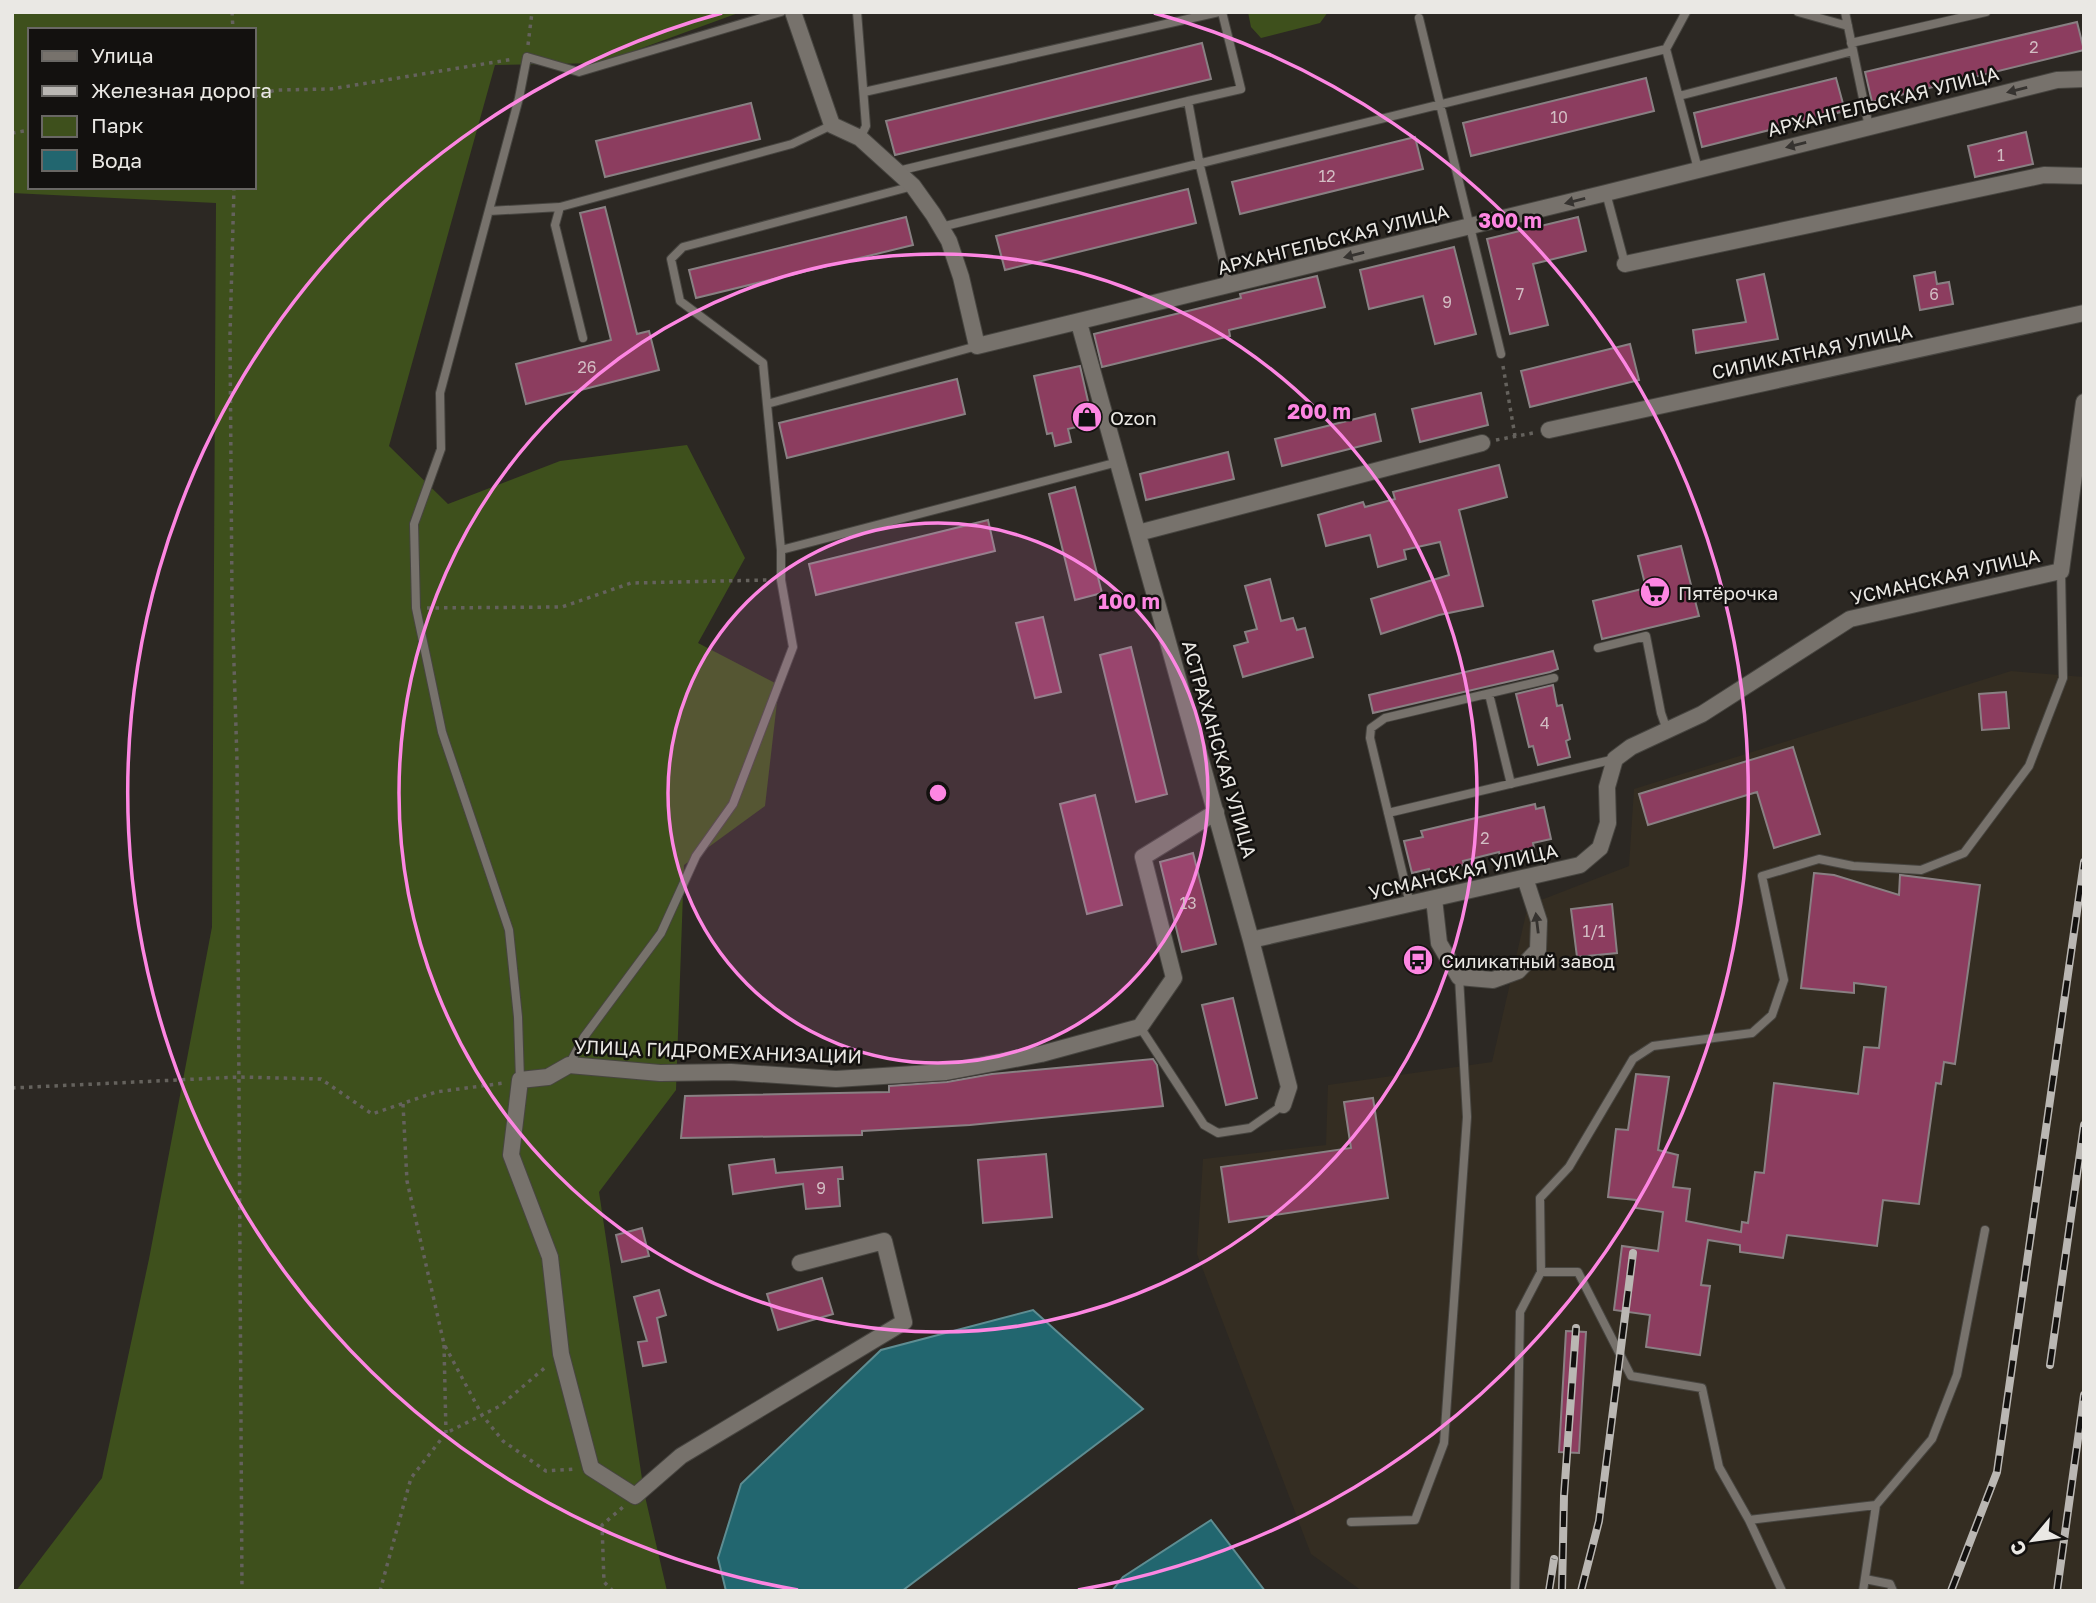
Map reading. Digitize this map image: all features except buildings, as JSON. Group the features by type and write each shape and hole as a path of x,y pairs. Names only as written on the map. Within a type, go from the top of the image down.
{"street":[{"path":"793,12 832,125 860,138 913,186 949,241 961,277 977,346"},
{"name":"АРХАНГЕЛЬСКАЯ УЛИЦА","path":"977,346 2057,80 2084,79"},
{"path":"1625,264 2044,175 2084,176"},
{"name":"СИЛИКАТНАЯ УЛИЦА","path":"1549,430 2084,313"},
{"name":"АСТРАХАНСКАЯ УЛИЦА","path":"1079,323 1251,940 1289,1087 1283,1105"},
{"name":"УСМАНСКАЯ УЛИЦА","path":"1251,940 1580,866 1600,848 1608,823 1607,787 1615,759 1631,747 1702,714 1850,619 2061,571 2084,402"},
{"path":"1138,533 1482,443"},
{"path":"1140,1027 1174,978 1143,858 1216,812"},
{"path":"1434,899 1439,943 1459,977 1493,980 1518,971 1538,950 1539,921 1525,878"},
{"name":"УЛИЦА ГИДРОМЕХАНИЗАЦИИ","path":"520,1080 548,1077 569,1065 660,1073 731,1072 850,1079 946,1072 1041,1054 1140,1027"},
{"path":"520,1080 511,1155 550,1257 561,1354 591,1468 635,1496 681,1456 904,1322 884,1241 800,1263"}],"lane":[{"path":"520,1080 518,1017 509,930 442,732 416,608 414,524 441,449 440,393 527,57 579,72 781,12"},
{"path":"858,12 866,126 860,138"},
{"path":"864,92 1221,12 1241,89 896,171"},
{"path":"1686,12 1667,50 1698,169"},
{"path":"1798,12 1847,26"},
{"path":"1845,12 1869,127"},
{"path":"1679,96 1986,12"},
{"path":"1419,18 1501,354"},
{"path":"941,227 1667,50"},
{"path":"1188,101 1229,286"},
{"path":"489,211 560,207 792,144 832,125"},
{"path":"569,1065 584,1037 661,933 696,856 733,804 793,647 781,580 781,550 763,363 680,301 671,258 683,247 913,186"},
{"path":"1606,193 1625,264"},
{"path":"560,207 555,225 583,338"},
{"path":"767,404 977,346"},
{"path":"781,550 1118,462"},
{"path":"1515,1591 1520,1312 1541,1272 1540,1198 1569,1167 1633,1059 1653,1046 1752,1033 1772,1015 1784,981 1762,876 1819,859 1853,866 1921,870 1964,853 2029,766 2063,678 2061,571"},
{"path":"1598,648 1646,636 1661,713 1667,730"},
{"path":"1410,904 1370,738 1371,728 1385,718 1554,678"},
{"path":"1489,694 1511,784"},
{"path":"1388,813 1615,759"},
{"path":"1350,1522 1415,1520 1444,1443 1467,1117 1459,977"},
{"path":"1140,1027 1204,1125 1219,1133 1250,1128 1283,1105"},
{"path":"1863,1591 1876,1506 1932,1439 1957,1375 1985,1230"},
{"path":"1541,1272 1578,1272 1631,1376 1702,1388 1719,1467 1749,1520 1782,1591"},
{"path":"1749,1520 1876,1506"},
{"path":"1865,1578 1890,1584 1893,1591"}],"path":[{"path":"256,95 276,90 331,89 527,57 532,12"},
{"path":"234,189 230,335 242,1591"},
{"path":"1501,354 1515,436"},
{"path":"1482,443 1549,430"},
{"path":"416,608 562,607 631,583 781,580"},
{"path":"12,1088 239,1077 321,1079 372,1114 436,1092 520,1080"},
{"path":"403,1103 407,1181 444,1344 446,1433"},
{"path":"444,1344 482,1415 503,1441 546,1471 591,1468"},
{"path":"380,1591 411,1478 446,1433 500,1406 561,1354"},
{"path":"613,1591 604,1581 602,1525 635,1496"}],"shaded area":[{"path":"2011,671 2084,677 2084,1591 1362,1591 1311,1554 1197,1254 1203,1159 1326,1145 1328,1085 1492,1062 1528,905 1629,866 1634,789"}],"green space":[{"path":"12,12 741,12 601,63 495,65 389,446 448,504 560,461 687,445 745,558 698,643 779,685 765,806 684,865 676,1090 599,1192 644,1492 667,1591 16,1591 102,1478 149,1259 212,927 216,203 12,193"},
{"path":"1248,12 1328,12 1320,23 1261,38 1251,27"}],"water":[{"path":"1033,1310 1143,1409 902,1591 726,1591 718,1558 741,1484 881,1350"},
{"path":"1211,1520 1265,1591 1112,1591 1123,1577"}],"railway":[{"path":"1951,1591 1997,1472 2084,862"},
{"path":"2050,1365 2084,1125"},
{"path":"1581,1591 1599,1521 1633,1253"},
{"path":"1562,1591 1564,1496 1576,1328"},
{"path":"2057,1591 2084,1395"},
{"path":"1549,1591 1554,1559"}],"place":[{"name":"Ozon","path":"1087,417"},
{"name":"Пятёрочка","path":"1655,592"},
{"name":"Силикатный завод","path":"1418,960"}]}
